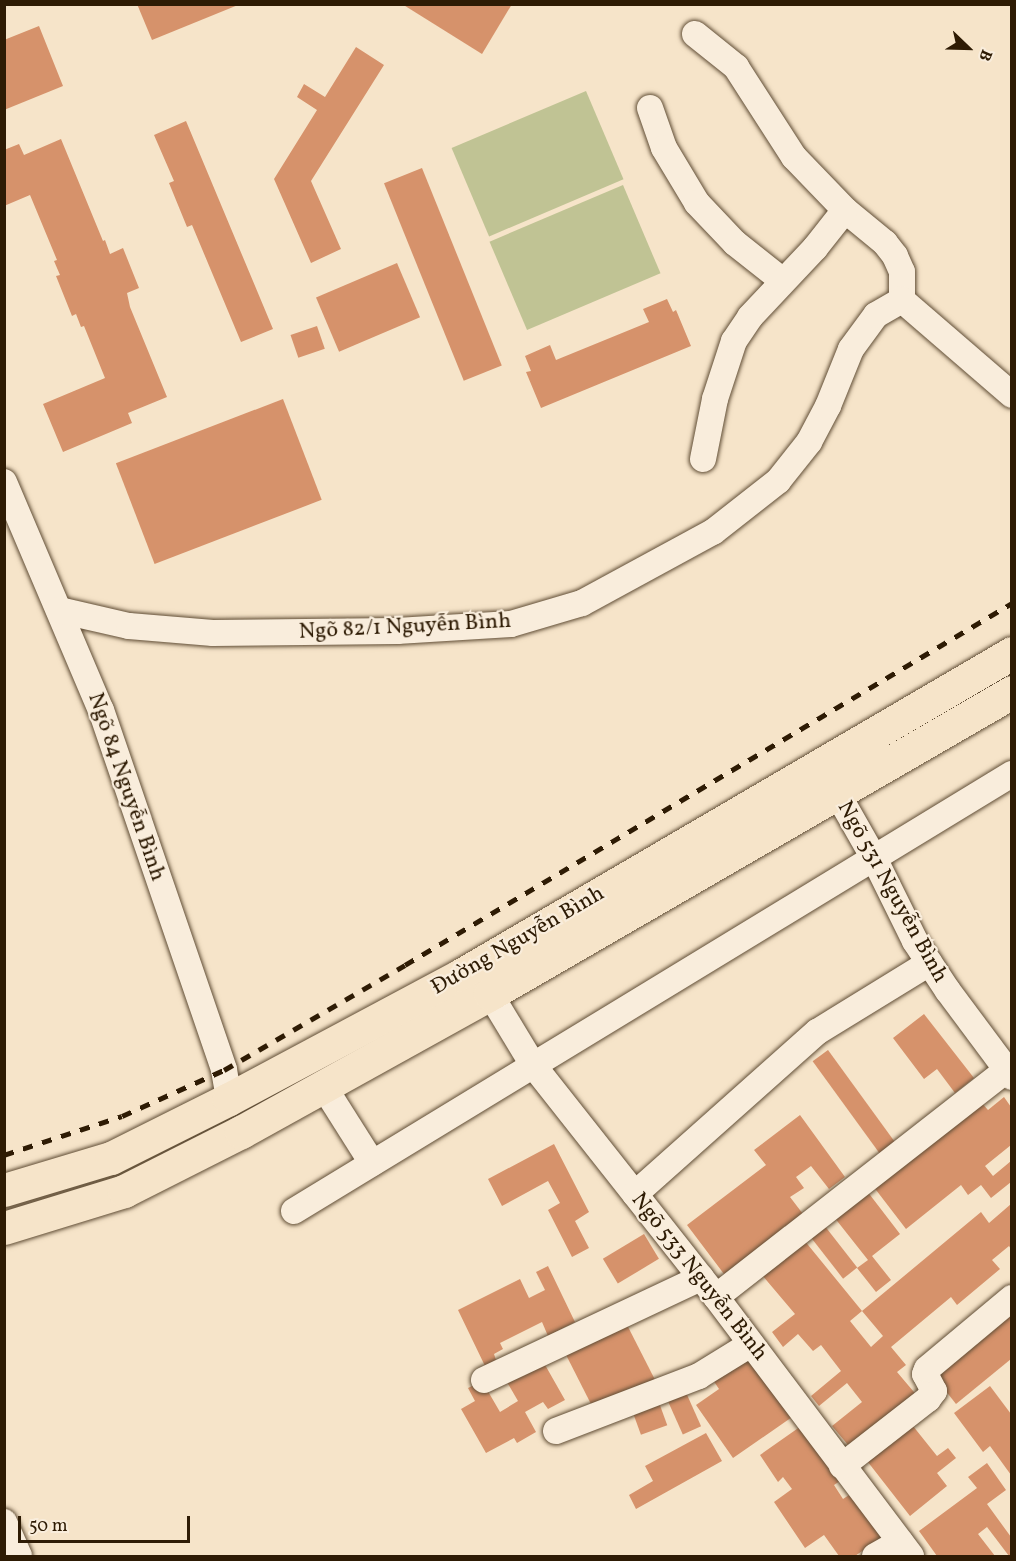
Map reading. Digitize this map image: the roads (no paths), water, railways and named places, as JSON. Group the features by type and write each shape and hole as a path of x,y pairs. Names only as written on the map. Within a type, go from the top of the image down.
{"highway":[{"name":"Đường Nguyễn Bình","path":"4,1190 111,1158 229,1100 462,975 1011,653"},
{"name":"Đường Nguyễn Bình","path":"4,1228 124,1191 324,1087 490,994 1011,692"}],"street":[{"path":"695,34 736,67 794,157 845,210 885,243 895,256 902,272 902,300 1011,395"},
{"path":"650,108 664,148 697,202 735,243 783,281"},
{"path":"703,459 715,399 735,341 750,317 815,248 845,210"},
{"name":"Ngõ 82/1 Nguyễn Bình","path":"59,610 129,626 213,633 339,632 511,624 582,603 713,532 778,481 809,442 828,406 851,349 876,315 902,300"},
{"name":"Ngõ 84 Nguyễn Bình","path":"4,482 105,721 224,1070 229,1100"},
{"path":"294,1211 1011,774"},
{"name":"Ngõ 531 Nguyễn Bình","path":"837,793 874,858 889,893 929,963 1010,1071"},
{"path":"635,1194 817,1032 929,963"},
{"name":"Ngõ 533 Nguyễn Bình","path":"490,994 533,1065 709,1288 905,1549"},
{"path":"484,1380 709,1288 1010,1071"},
{"path":"324,1087 372,1163"},
{"path":"843,1466 928,1399 934,1391 925,1374 927,1369 1011,1298"},
{"path":"556,1431 699,1376 751,1344"},
{"path":"4,1522 19,1557"},
{"path":"875,1557 905,1549"}],"railway":[{"path":"4,1155 122,1116 224,1070 405,965 1012,603"}]}
